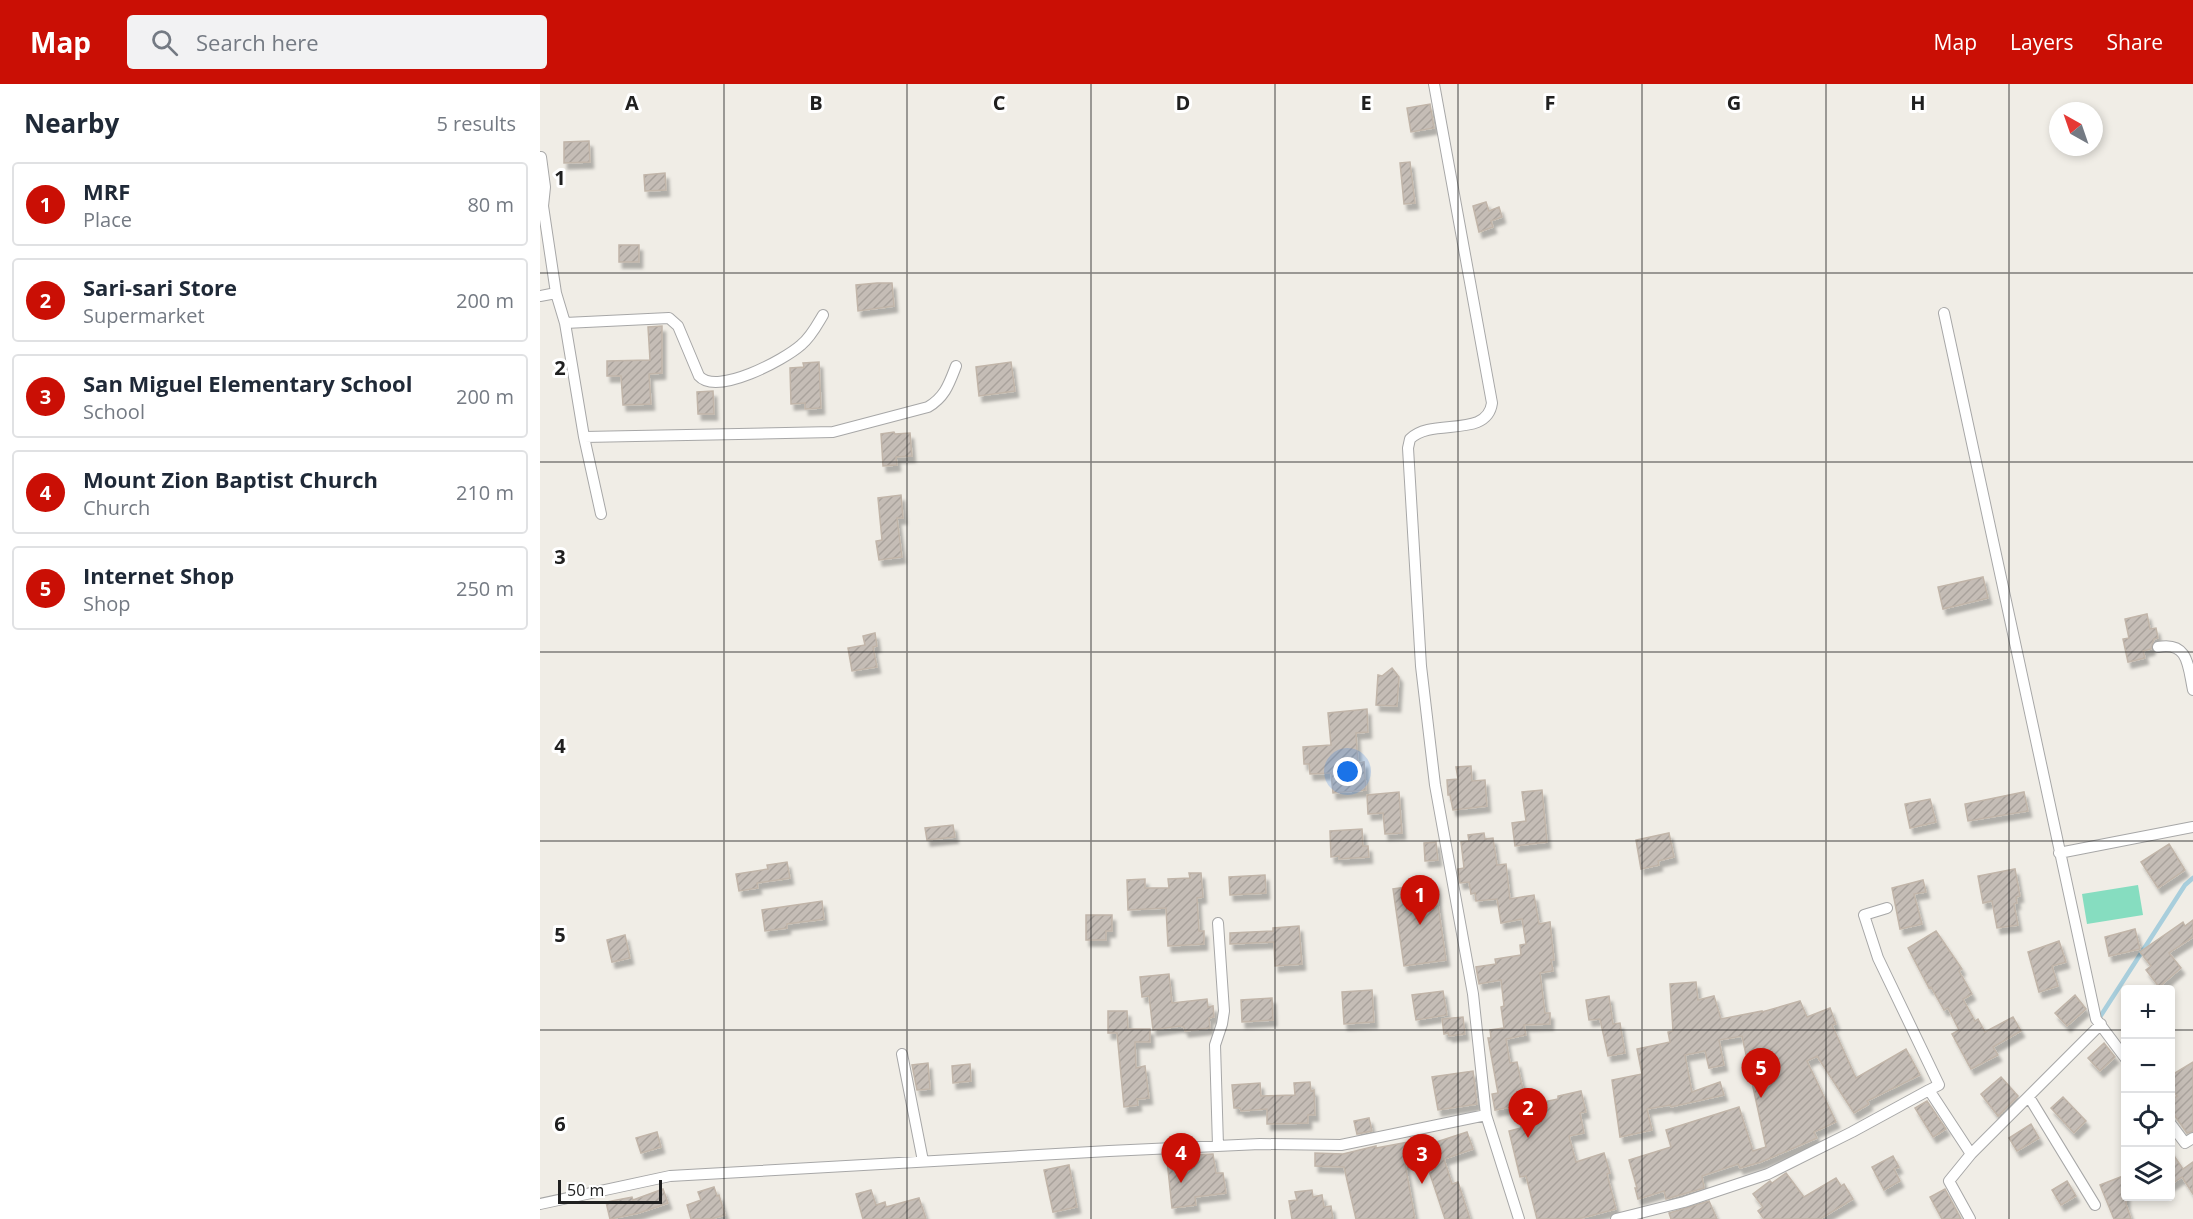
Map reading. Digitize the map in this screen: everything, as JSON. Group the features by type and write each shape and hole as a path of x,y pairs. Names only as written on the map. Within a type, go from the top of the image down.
{"street":[{"path":"1434,84 1492,403 1487,417 1479,423 1425,429 1410,439 1408,448 1421,666 1434,774 1473,994 1486,1115 1519,1219"},
{"path":"541,157 545,187 543,206 545,228 556,293 566,322 584,438 601,514"},
{"path":"540,296 556,293"},
{"path":"1944,313 2096,1019 2121,1052"},
{"path":"566,322 669,318 678,326 699,376 703,381 710,383 733,381 749,375 795,349 812,333 823,315"},
{"path":"584,438 833,432 928,407 947,391 956,366"},
{"path":"2158,647 2169,645 2177,647 2184,653 2193,690"},
{"path":"2059,853 2193,827"},
{"path":"1616,1219 1684,1202 1768,1174 1939,1085 1878,958 1864,915 1887,908"},
{"path":"1218,923 1224,1011 1215,1045 1218,1146"},
{"path":"1970,1219 1949,1181 1971,1154 2100,1024"},
{"path":"902,1054 923,1161"},
{"path":"1929,1090 1971,1154"},
{"path":"2029,1097 2095,1205"},
{"path":"540,1204 670,1176 1260,1144 1341,1145 1486,1115"},
{"path":"2175,1130 2185,1143 2193,1138"}],"green space":[{"path":"2138,885 2143,915 2087,924 2082,894"}],"building":[{"path":"1430,104 1434,128 1411,132 1407,108"},
{"path":"589,141 590,162 564,163 564,142"},
{"path":"1410,162 1415,203 1404,204 1400,163"},
{"path":"665,173 666,190 645,191 644,175"},
{"path":"1486,202 1489,211 1499,207 1502,217 1491,221 1493,227 1479,232 1473,206"},
{"path":"619,245 639,245 639,262 619,262"},
{"path":"892,283 894,306 858,311 856,285"},
{"path":"662,326 662,373 649,374 651,404 623,405 621,376 607,376 607,361 650,360 648,327"},
{"path":"819,362 821,408 805,409 805,403 791,404 790,368 804,367 803,363"},
{"path":"1011,362 1015,391 979,396 976,367"},
{"path":"713,391 714,414 698,414 697,392"},
{"path":"894,432 895,434 910,433 912,456 896,457 897,465 883,466 881,434"},
{"path":"901,495 903,518 897,518 902,557 879,560 876,541 882,540 878,498"},
{"path":"1983,577 1988,598 1943,609 1938,587"},
{"path":"2147,614 2150,629 2156,628 2158,638 2154,639 2151,649 2143,651 2145,658 2128,662 2123,639 2129,638 2125,619"},
{"path":"875,633 877,646 873,647 877,667 852,671 848,648 865,645 863,636"},
{"path":"1392,668 1399,677 1397,706 1376,705 1378,675 1382,676"},
{"path":"1367,709 1368,732 1356,733 1358,763 1364,762 1366,790 1333,793 1331,773 1310,774 1309,764 1304,764 1303,747 1331,745 1328,713"},
{"path":"1471,766 1472,781 1485,780 1487,806 1453,810 1450,795 1448,795 1447,780 1458,779 1456,767"},
{"path":"1542,790 1547,842 1515,846 1512,823 1526,821 1522,792"},
{"path":"1399,792 1402,833 1385,834 1383,813 1368,814 1367,795"},
{"path":"2024,792 2028,811 1968,821 1965,804"},
{"path":"1930,799 1936,822 1910,828 1905,804"},
{"path":"953,825 955,837 927,840 925,828"},
{"path":"1362,829 1363,846 1368,846 1369,857 1339,859 1339,856 1331,857 1330,831"},
{"path":"1484,833 1485,839 1493,838 1497,865 1506,864 1510,899 1534,895 1539,924 1550,922 1554,960 1551,960 1553,971 1540,973 1545,1013 1550,1013 1550,1024 1524,1025 1526,1035 1506,1039 1510,1063 1517,1062 1526,1104 1495,1110 1492,1094 1498,1093 1488,1038 1491,1038 1490,1030 1504,1028 1501,980 1479,984 1476,967 1496,964 1495,959 1521,955 1520,945 1526,944 1522,919 1501,923 1497,899 1476,901 1475,893 1471,894 1469,882 1460,883 1458,869 1464,868 1461,842 1469,841 1468,835"},
{"path":"1669,833 1674,857 1658,861 1659,865 1641,869 1636,840"},
{"path":"1436,842 1438,860 1425,861 1424,843"},
{"path":"2169,844 2185,870 2158,888 2141,862"},
{"path":"787,862 790,878 757,883 758,888 739,891 736,874 768,869 767,865"},
{"path":"2015,869 2020,896 2016,897 2017,903 2014,904 2018,925 1997,928 1992,901 1983,903 1978,876"},
{"path":"1189,873 1201,873 1203,897 1197,898 1199,931 1204,931 1204,944 1168,946 1166,908 1128,910 1127,880 1145,879 1145,888 1169,888 1168,879 1190,878"},
{"path":"1265,875 1266,893 1230,895 1229,877"},
{"path":"1923,880 1926,892 1914,894 1922,924 1900,929 1892,888"},
{"path":"1435,883 1446,960 1404,966 1393,889"},
{"path":"822,901 824,919 787,924 787,928 765,931 762,910"},
{"path":"1086,915 1112,915 1112,931 1106,931 1106,940 1086,940"},
{"path":"2193,920 2193,937 2169,953 2181,968 2161,985 2157,985 2146,970 2151,966 2140,952 2183,922 2185,926"},
{"path":"1299,926 1302,964 1275,966 1274,942 1230,944 1230,933 1273,931 1273,928"},
{"path":"2135,929 2140,949 2109,956 2105,937"},
{"path":"1936,931 1962,969 1959,971 1972,994 1963,999 1975,1021 1978,1019 1985,1032 2013,1017 2021,1031 1993,1047 1998,1055 1971,1069 1952,1034 1959,1030 1948,1008 1944,1010 1931,987 1929,988 1908,948"},
{"path":"625,935 630,958 612,962 607,940"},
{"path":"2059,941 2066,962 2052,966 2058,986 2039,992 2028,952"},
{"path":"1169,974 1172,1003 1207,999 1208,1007 1213,1006 1214,1017 1209,1018 1210,1028 1185,1031 1184,1027 1180,1026 1153,1030 1149,996 1142,997 1140,977"},
{"path":"1696,982 1698,1000 1714,996 1721,1019 1762,1012 1800,1001 1807,1017 1830,1008 1836,1024 1832,1025 1856,1078 1906,1049 1920,1075 1867,1101 1869,1104 1854,1113 1817,1056 1807,1061 1836,1122 1814,1132 1817,1138 1761,1162 1740,1168 1738,1164 1702,1176 1704,1188 1666,1199 1664,1191 1638,1199 1629,1160 1671,1147 1666,1130 1739,1107 1753,1151 1766,1147 1742,1036 1719,1040 1724,1065 1709,1068 1705,1051 1685,1055 1692,1092 1720,1082 1724,1095 1671,1107 1670,1105 1647,1109 1652,1130 1620,1137 1612,1080 1642,1074 1637,1049 1670,1042 1668,1032 1673,1031 1670,984"},
{"path":"1372,990 1374,1022 1344,1024 1342,992"},
{"path":"1443,991 1447,1015 1416,1020 1412,995"},
{"path":"2075,995 2086,1009 2067,1026 2055,1013"},
{"path":"1609,996 1613,1024 1620,1023 1625,1053 1608,1056 1600,1019 1589,1020 1586,1000"},
{"path":"1272,998 1273,1020 1242,1022 1241,1000"},
{"path":"1108,1011 1127,1011 1128,1029 1150,1029 1150,1042 1135,1042 1136,1068 1145,1066 1149,1098 1137,1099 1138,1105 1124,1107 1117,1033 1108,1033"},
{"path":"1463,1017 1465,1034 1449,1036 1448,1033 1444,1034 1442,1019"},
{"path":"2104,1043 2115,1057 2100,1071 2088,1058"},
{"path":"2193,1062 2193,1131 2187,1133 2175,1116 2175,1097 2177,1096 2175,1073"},
{"path":"928,1063 930,1089 917,1090 912,1065"},
{"path":"970,1064 971,1081 953,1083 952,1066"},
{"path":"1473,1071 1477,1104 1438,1110 1432,1077"},
{"path":"2001,1077 2018,1096 1998,1116 1981,1094"},
{"path":"1310,1082 1311,1091 1314,1090 1315,1115 1308,1115 1308,1123 1267,1124 1267,1109 1241,1111 1240,1108 1234,1108 1232,1085 1260,1083 1261,1096 1295,1095 1294,1083"},
{"path":"1581,1091 1586,1112 1580,1113 1584,1133 1569,1136 1576,1162 1604,1153 1616,1209 1578,1219 1537,1219 1526,1176 1520,1177 1509,1131 1521,1128 1517,1106 1558,1099 1558,1096"},
{"path":"2063,1097 2086,1121 2074,1133 2051,1108"},
{"path":"1927,1101 1946,1129 1933,1137 1915,1108"},
{"path":"1369,1118 1372,1131 1357,1134 1354,1121"},
{"path":"2031,1124 2039,1138 2017,1151 2009,1138"},
{"path":"657,1132 661,1147 641,1153 636,1138"},
{"path":"1467,1132 1473,1149 1444,1159 1452,1184 1458,1182 1470,1219 1445,1219 1425,1159 1405,1163 1415,1219 1356,1219 1344,1167 1315,1166 1315,1153 1343,1154 1376,1146 1376,1148 1413,1141 1415,1149"},
{"path":"1213,1154 1216,1173 1223,1173 1226,1193 1195,1197 1196,1205 1172,1208 1167,1160"},
{"path":"1893,1156 1899,1167 1894,1169 1900,1181 1884,1190 1872,1167"},
{"path":"2175,1157 2183,1169 2193,1162 2193,1194 2182,1177 2175,1182"},
{"path":"1069,1165 1077,1207 1053,1212 1044,1170"},
{"path":"1786,1173 1804,1197 1836,1178 1841,1186 1844,1184 1853,1199 1820,1219 1764,1219 1758,1211 1763,1207 1753,1194 1770,1181 1772,1183"},
{"path":"2121,1177 2121,1201 2126,1201 2131,1219 2114,1219 2100,1185"},
{"path":"2067,1181 2076,1196 2061,1205 2052,1190"},
{"path":"714,1187 725,1215 711,1219 691,1219 687,1205 701,1200 698,1192"},
{"path":"663,1189 668,1203 639,1213 610,1219 606,1202 632,1197 633,1200"},
{"path":"1945,1189 1961,1219 1942,1219 1930,1197"},
{"path":"871,1190 876,1205 885,1202 886,1207 919,1198 926,1219 863,1219 856,1194"},
{"path":"1312,1190 1313,1197 1322,1195 1324,1207 1331,1206 1333,1219 1292,1219 1289,1201 1297,1200 1295,1192"},
{"path":"1709,1201 1717,1219 1671,1219 1669,1213"}],"waterway":[{"path":"2098,1020 2185,885 2193,878"}],"place":[{"name":"MRF","path":"1420,925"},
{"name":"Internet Shop","path":"1761,1098"},
{"name":"Sari-sari Store","path":"1528,1138"},
{"name":"Mount Zion Baptist Church","path":"1181,1183"},
{"name":"San Miguel Elementary School","path":"1422,1184"}]}
